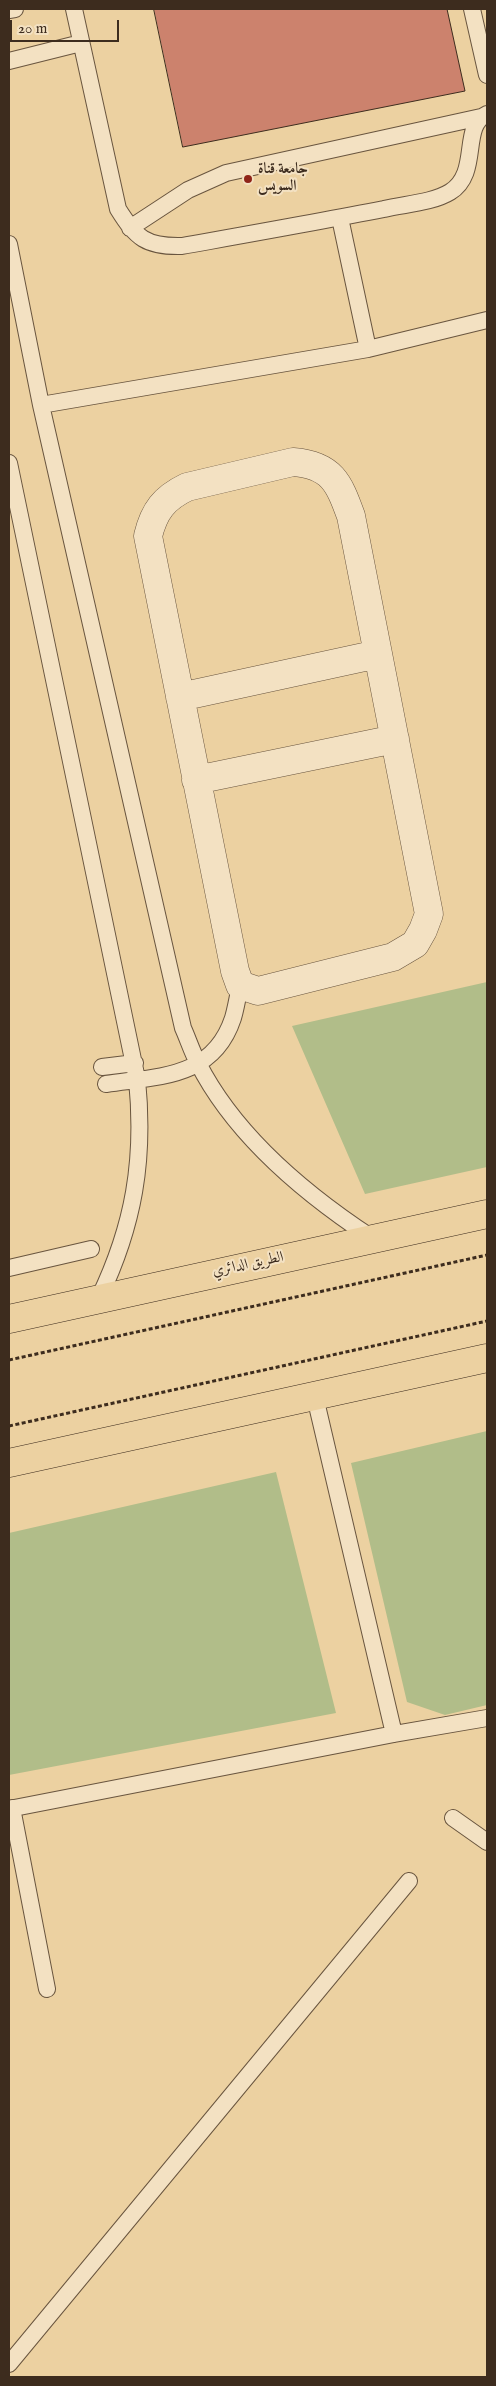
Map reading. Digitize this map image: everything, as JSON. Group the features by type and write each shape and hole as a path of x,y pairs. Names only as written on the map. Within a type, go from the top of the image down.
{"main road":[{"name":"الطريق الدائري","path":"9,1319 487,1214"},
{"path":"9,1463 487,1358"}],"street":[{"path":"293,462 306,463 325,472 339,484 351,516 426,895 429,914 423,930 414,944 392,958 258,991 240,985 235,971 180,697 148,536 152,520 159,506 172,494 187,487 293,462"},
{"path":"180,697 378,654"},
{"path":"196,780 395,739"}],"lane":[{"path":"9,10 15,9"},
{"path":"74,9 118,208 130,228 142,240 162,247 182,246 340,218 435,198 451,192 463,181 469,166 472,134 484,115"},
{"path":"472,9 487,75"},
{"path":"9,61 81,44"},
{"path":"130,228 188,190 226,174 484,115"},
{"path":"340,218 368,349"},
{"path":"9,244 41,405 183,1028 198,1064 226,1106 257,1145 292,1179 330,1211 372,1238"},
{"path":"41,405 368,349 487,320"},
{"path":"9,463 135,1063 141,1116 136,1192 115,1264 99,1298"},
{"path":"106,1084 169,1076 198,1064 211,1055 224,1038 233,1018 240,985"},
{"path":"102,1067 135,1063"},
{"path":"9,1268 91,1250"},
{"path":"9,1304 44,1312"},
{"path":"315,1397 394,1734"},
{"path":"47,1989 10,1808 394,1734 487,1718"},
{"path":"453,1818 487,1842"},
{"path":"9,2364 409,1881"}],"path":[{"path":"9,1360 487,1255"},
{"path":"9,1426 487,1321"}],"green space":[{"path":"487,982 487,1167 365,1194 292,1026"},
{"path":"487,1431 487,1705 445,1715 407,1702 351,1463"},
{"path":"276,1472 336,1713 9,1775 9,1533"}],"building":[{"path":"154,9 447,9 465,91 183,147"}],"place":[{"name":"جامعة قناة السويس","path":"248,179"}]}
